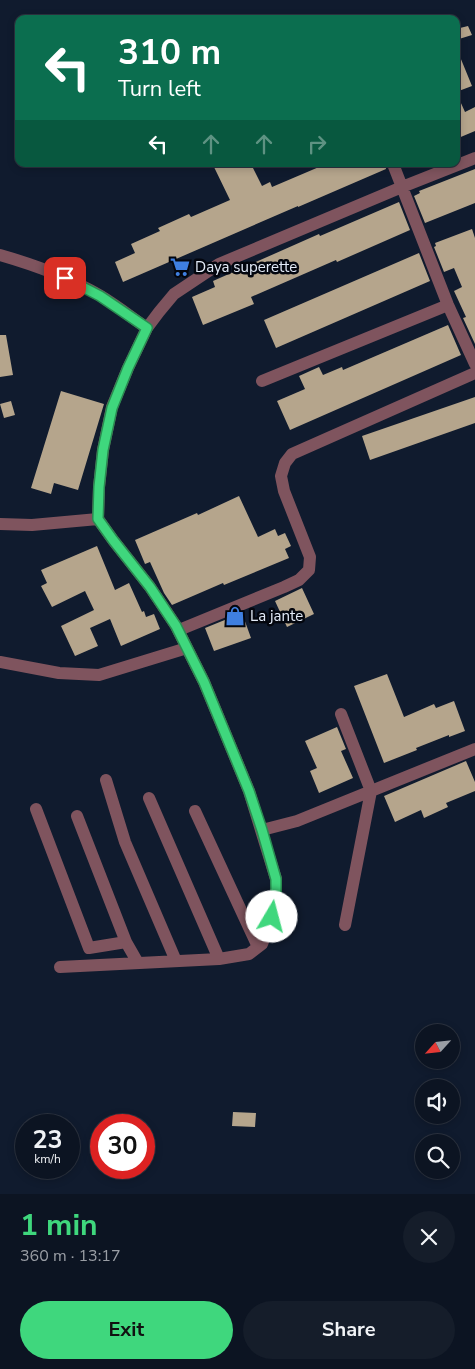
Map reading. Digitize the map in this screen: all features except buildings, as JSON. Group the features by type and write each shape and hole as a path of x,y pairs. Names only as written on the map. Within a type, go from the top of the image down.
{"street":[{"path":"460,164 475,158"},
{"path":"393,167 448,305 475,364"},
{"path":"60,967 176,962 219,959 249,954 262,944 272,917 276,898 276,879 249,791 204,682 178,630 150,587 98,519 103,450 112,408 147,328 174,294 219,264 452,167"},
{"path":"0,255 65,278 100,296 147,328"},
{"path":"262,382 448,305"},
{"path":"178,630 284,587 299,580 309,570 310,557 284,491 281,476 284,463 292,454 475,373"},
{"path":"0,524 32,525 98,519"},
{"path":"0,662 59,673 99,676 187,648"},
{"path":"341,714 371,791 345,925"},
{"path":"262,830 297,821 475,749"},
{"path":"106,780 125,842 176,962"},
{"path":"149,798 219,959"},
{"path":"36,809 89,948 126,942"},
{"path":"195,811 258,947"},
{"path":"77,816 126,942 138,963"}],"place":[{"name":"Daya superette","path":"180,267"},
{"name":"La jante","path":"235,616"}],"route":[{"path":"65,278 100,296 147,328 112,408 103,450 98,519 150,587 176,626 204,682 249,791 262,830 276,879 276,898 272,917"}]}
